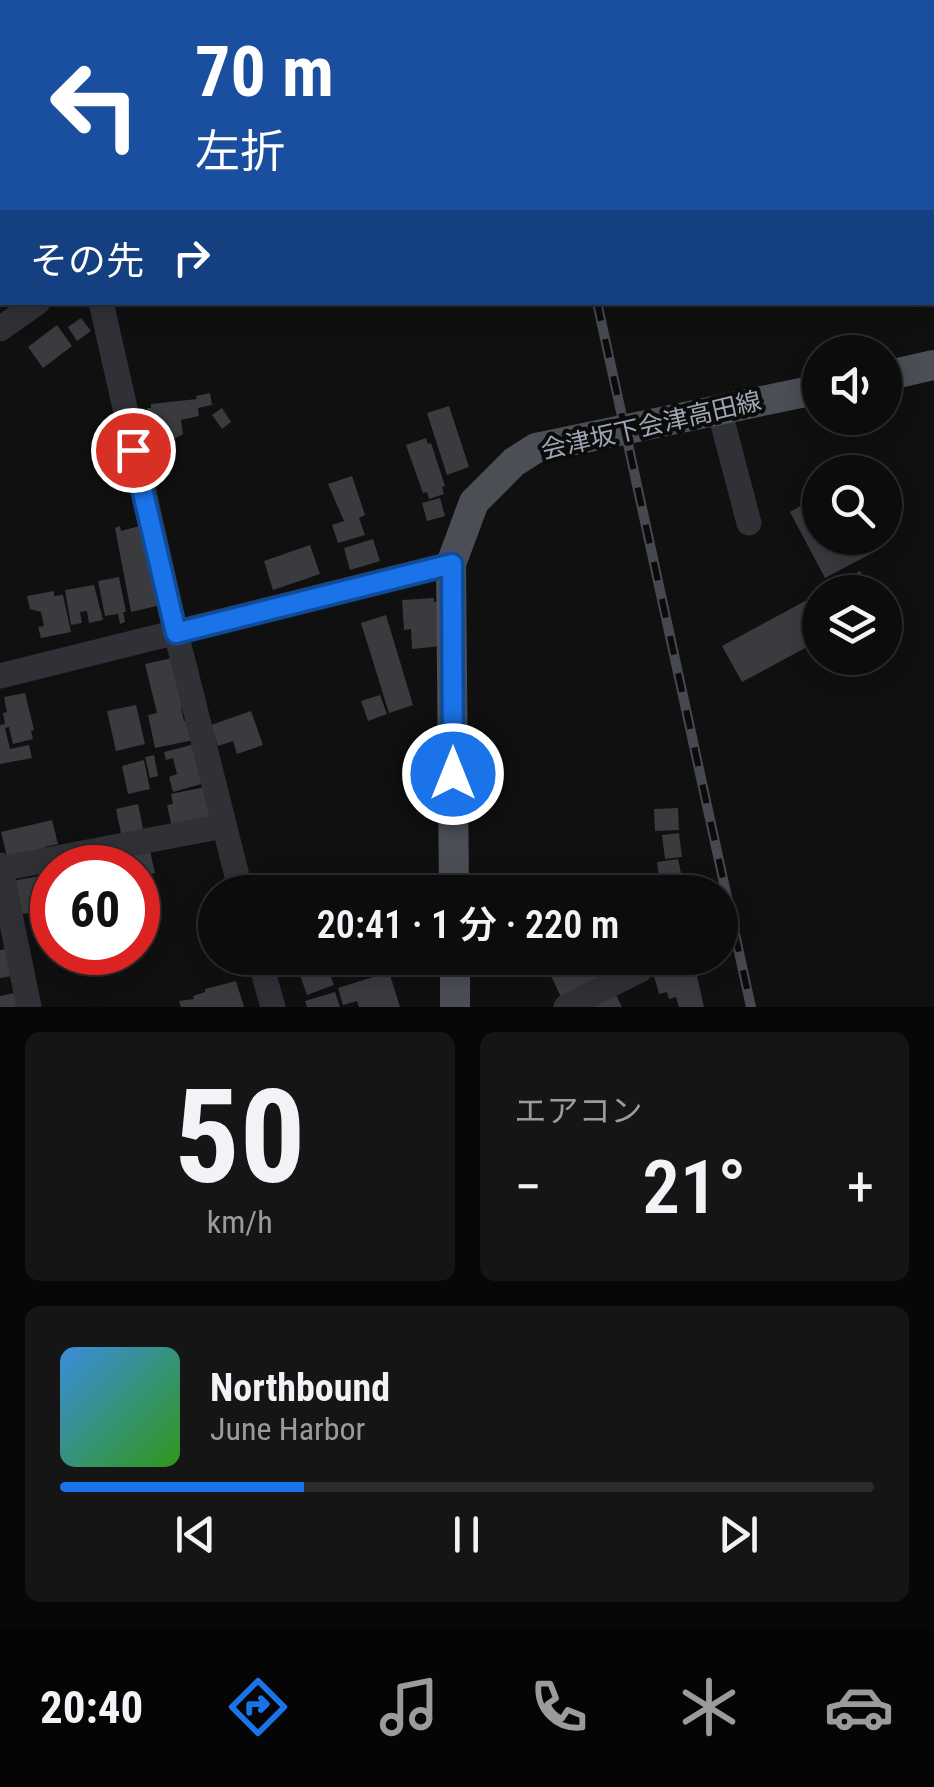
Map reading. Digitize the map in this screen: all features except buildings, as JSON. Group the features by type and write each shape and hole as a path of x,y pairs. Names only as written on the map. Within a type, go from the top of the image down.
{"main road":[{"path":"902,372 934,365"},
{"name":"会津坂下会津高田線","path":"454,875 452,564 474,502 514,462 536,448 802,392"},
{"path":"454,1007 455,975"}],"street":[{"path":"0,329 34,305"},
{"path":"102,305 176,633 236,875"},
{"path":"720,408 749,523"},
{"path":"0,676 452,564"},
{"path":"29,1007 0,868 223,826"},
{"path":"264,975 273,1007"},
{"path":"566,1007 630,975"}],"railway":[{"path":"598,305 751,1007"}],"route":[{"path":"133,450 176,633 452,564 453,774"}]}
